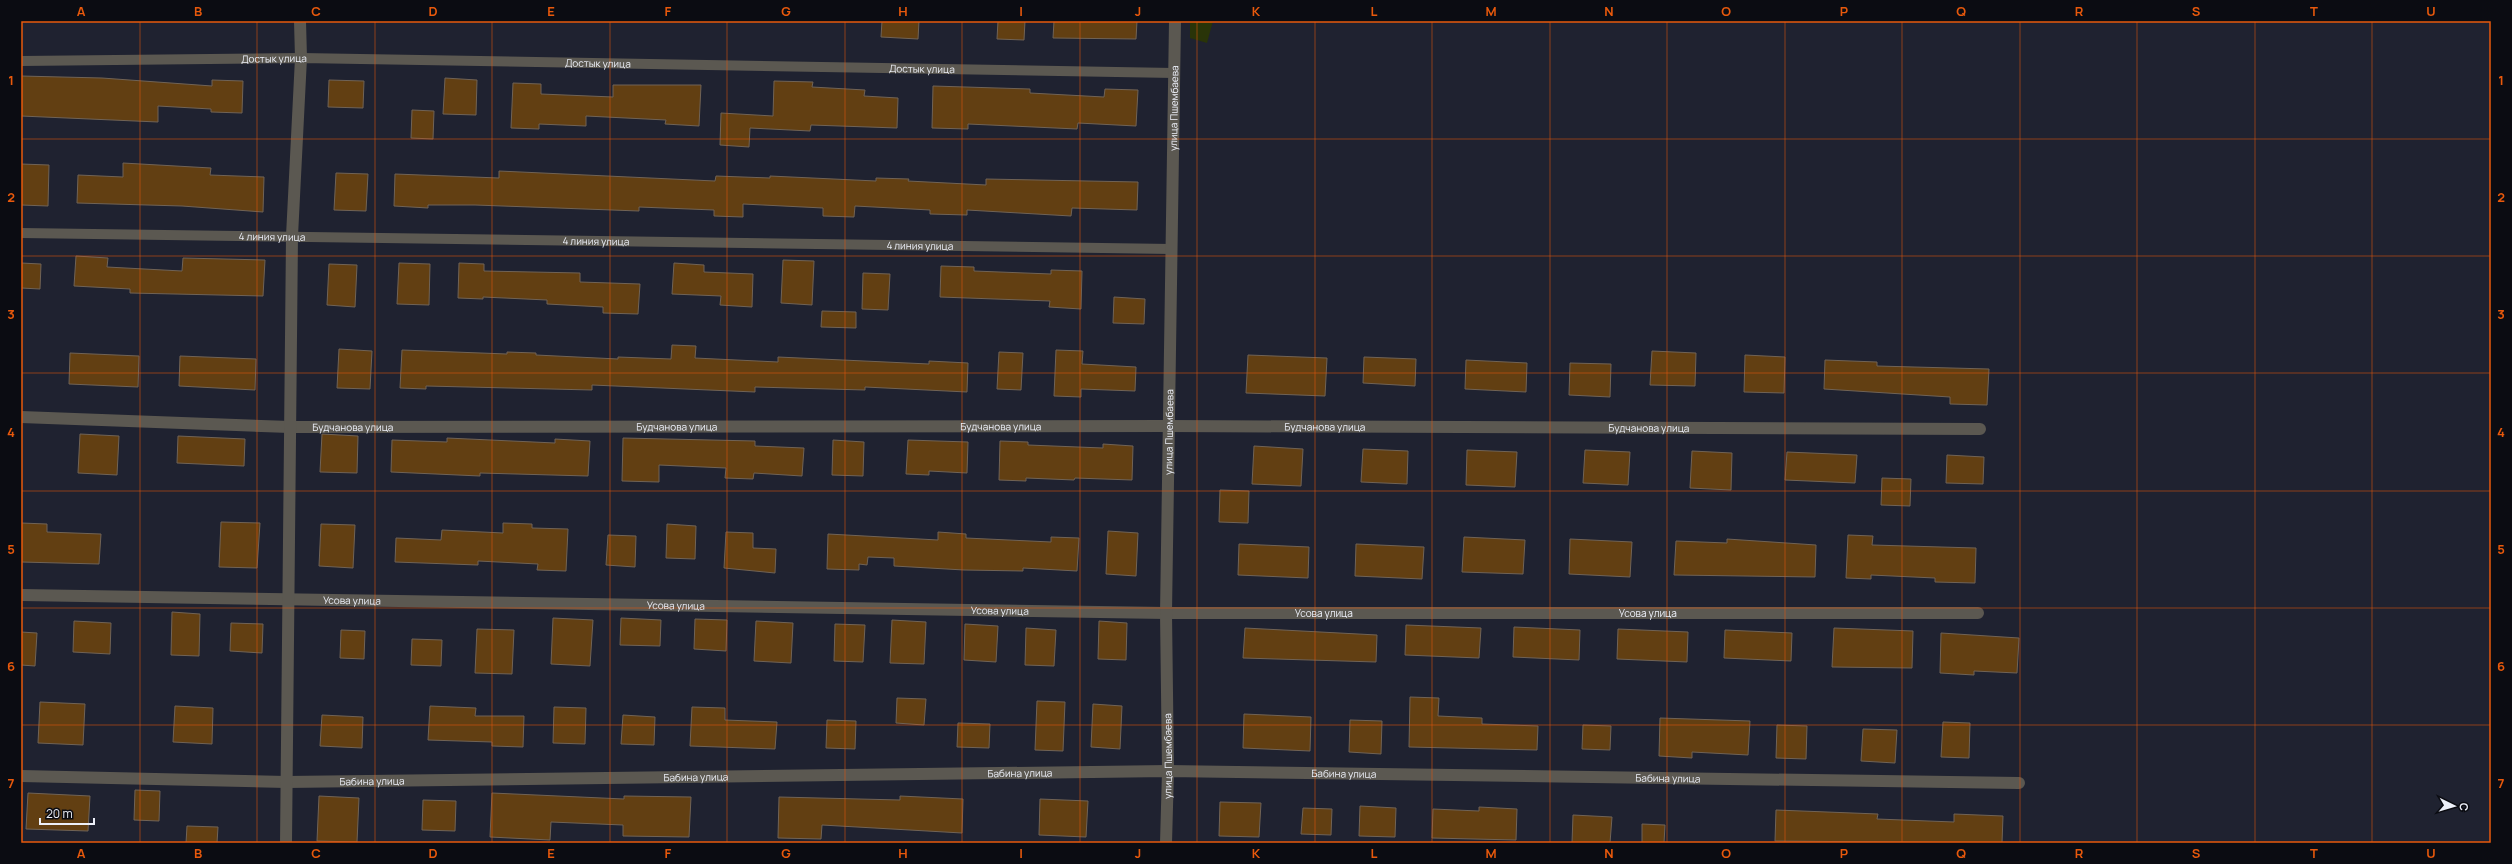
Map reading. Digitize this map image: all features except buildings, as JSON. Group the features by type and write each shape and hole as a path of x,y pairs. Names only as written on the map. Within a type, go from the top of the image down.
{"street":[{"path":"286,843 292,236 301,58 300,21"},
{"name":"улица Пшембаева","path":"1166,843 1168,771 1166,613 1175,21"},
{"name":"Будчанова улица","path":"21,417 290,427 1169,426 1980,430"},
{"name":"Усова улица","path":"21,595 1166,613 1978,613"},
{"name":"Бабина улица","path":"21,776 286,782 1168,771 2019,783"}],"lane":[{"name":"Достык улица","path":"21,60 301,58 1174,73"},
{"name":"4 линия улица","path":"21,233 1172,250"}],"green space":[{"path":"1190,21 1213,21 1207,43 1190,38"}]}
